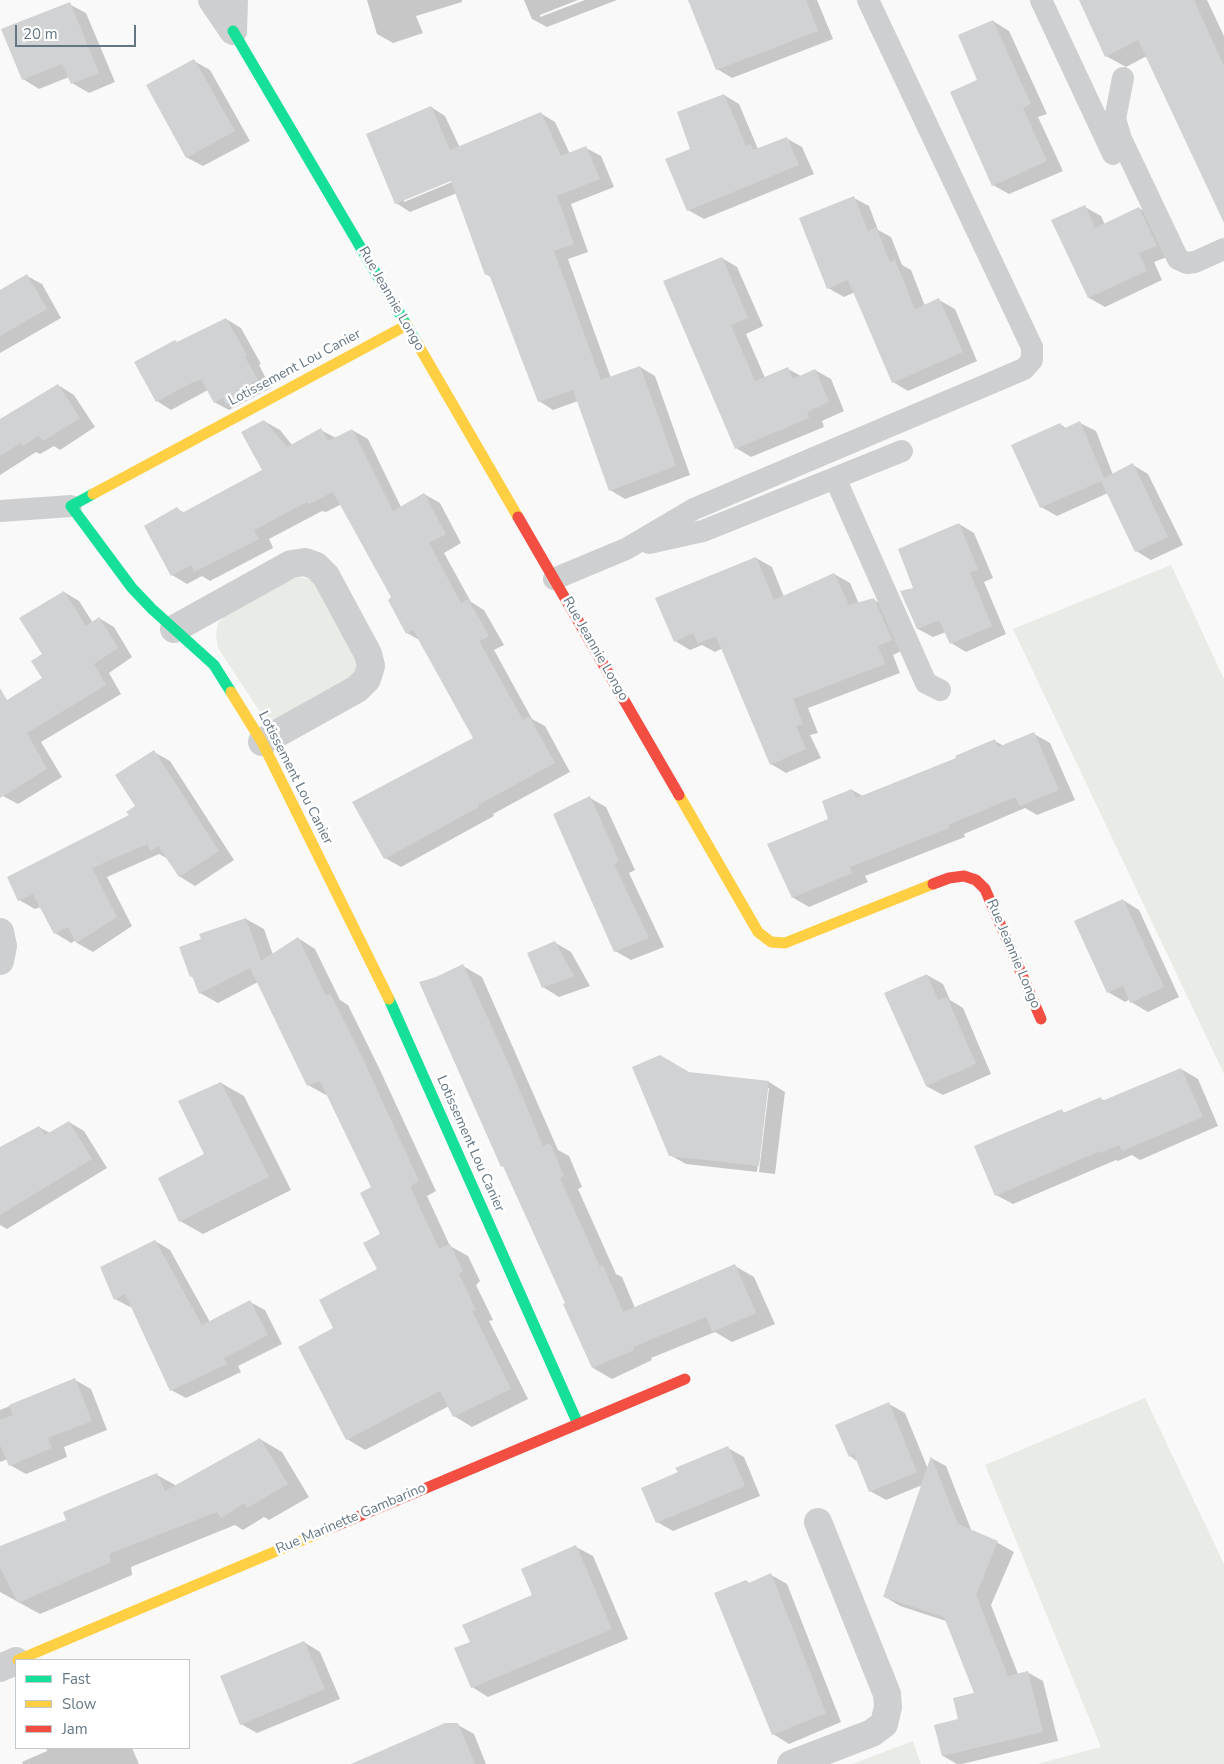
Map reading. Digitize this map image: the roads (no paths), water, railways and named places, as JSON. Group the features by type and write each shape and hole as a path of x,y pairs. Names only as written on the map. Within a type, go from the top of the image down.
{"street":[{"name":"Rue Jeannie Longo","path":"212,0 407,324 758,932 771,942 785,943 949,878 964,876 976,880 985,889 1042,1019"},
{"path":"232,31 234,0"},
{"name":"Lotissement Lou Canier","path":"407,324 71,506 132,588 214,665 262,742 390,1002 578,1424"},
{"path":"174,629 291,564 305,562 316,566 326,576 368,654 370,666 367,679 357,689 262,742"},
{"path":"0,932 3,946 0,961"},
{"name":"Rue Marinette Gambarino","path":"22,1659 685,1379"},
{"path":"791,1764 872,1733 884,1724 888,1707 887,1694 818,1522"},
{"name":"Rue Marinette Gambarino","path":"0,1668 15,1662"}],"lane":[{"path":"554,579 626,549 694,509 1024,369 1032,360 1032,347 868,0"},
{"path":"1040,0 1113,154"},
{"path":"1123,78 1115,119 1121,139 1178,259 1187,264 1224,249"},
{"path":"626,549 702,531 902,451"},
{"path":"834,478 929,690"},
{"path":"0,511 71,506"}]}
